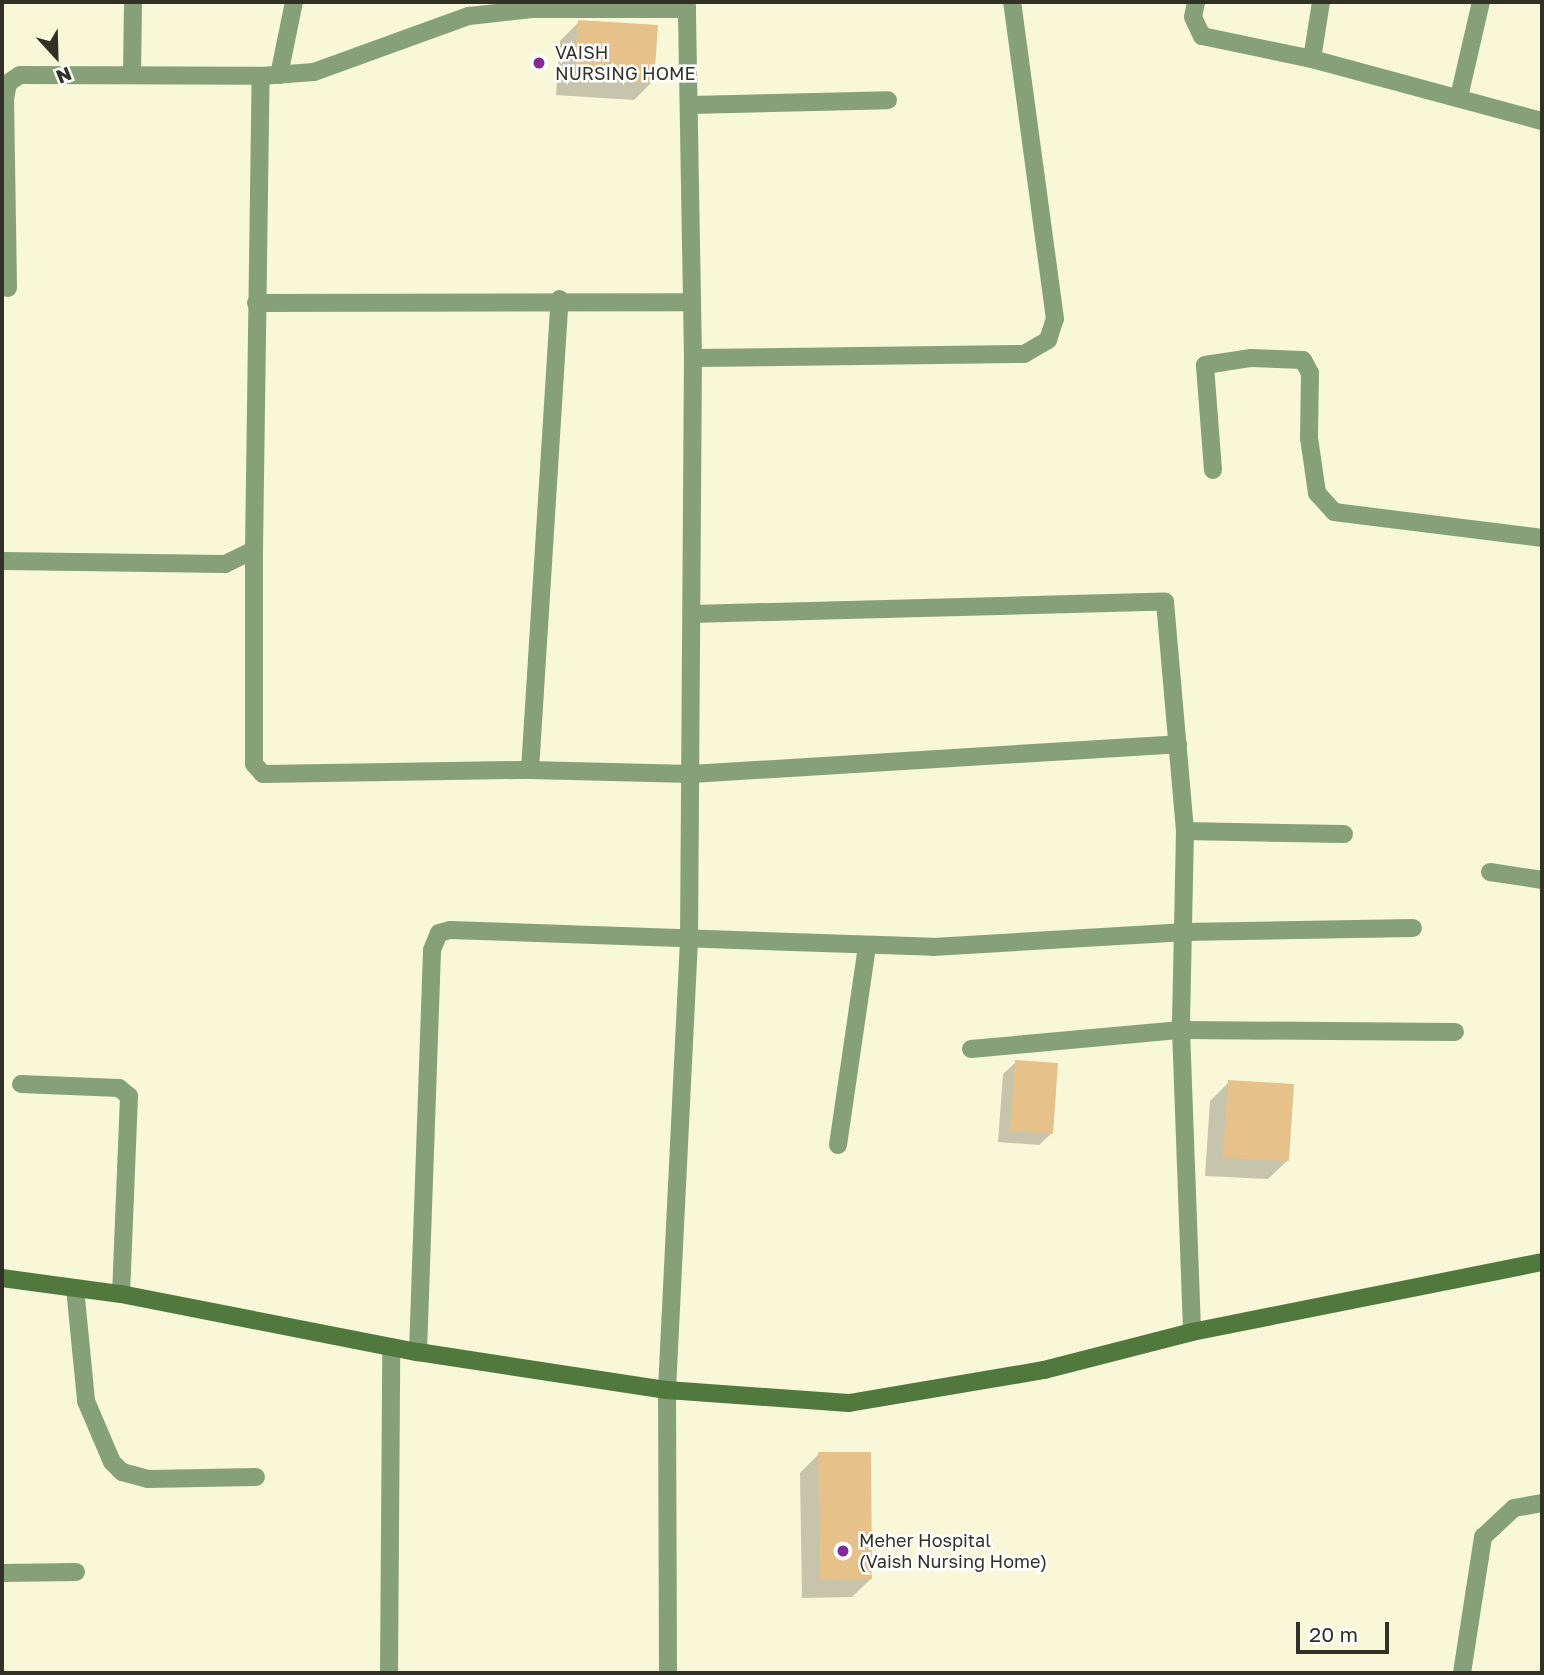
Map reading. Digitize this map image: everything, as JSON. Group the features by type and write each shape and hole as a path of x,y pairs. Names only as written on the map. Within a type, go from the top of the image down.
{"street":[{"path":"132,75 133,2"},
{"path":"279,75 294,2"},
{"path":"693,358 1024,354 1048,340 1055,319 1012,2"},
{"path":"1196,2 1193,17 1202,36 1311,59 1542,121"},
{"path":"1311,59 1321,2"},
{"path":"1460,97 1481,2"},
{"path":"8,288 5,99 8,83 20,75 261,76 314,72 469,16 532,9 687,6 693,358 691,774 689,941 667,1390 668,1673"},
{"path":"261,76 254,550 254,764 258,773 530,770 691,774 1178,744"},
{"path":"690,105 888,100"},
{"path":"256,303 560,299 690,302"},
{"path":"530,770 560,299"},
{"path":"1213,470 1205,365 1251,358 1303,360 1310,373 1308,438 1317,494 1334,512 1542,538"},
{"path":"2,561 225,564 254,550"},
{"path":"692,614 1166,602 1185,831 1181,1030 1192,1332"},
{"path":"1185,831 1345,834"},
{"path":"1490,872 1542,880"},
{"path":"418,1352 432,950 439,933 450,930 689,941 933,947 1183,932 1413,928"},
{"path":"838,1145 867,946"},
{"path":"971,1049 1181,1030 1455,1032"},
{"path":"21,1084 119,1088 129,1096 121,1294"},
{"path":"2,1278 121,1294 418,1352 667,1390 849,1403 1031,1373 1192,1332 1542,1262"},
{"path":"75,1288 86,1401 117,1467 148,1479 256,1477"},
{"path":"389,1673 391,1347"},
{"path":"1462,1673 1483,1537 1514,1508 1542,1503"},
{"path":"2,1573 76,1572"}],"building":[{"path":"578,20 658,25 654,82 574,77"},
{"path":"1015,1060 1058,1063 1053,1134 1010,1131"},
{"path":"1228,1080 1294,1084 1289,1161 1223,1158"},
{"path":"818,1452 871,1452 872,1579 820,1580"}],"place":[{"name":"VAISH NURSING HOME","path":"539,63"},
{"name":"Meher Hospital (Vaish Nursing Home)","path":"843,1551"}]}
